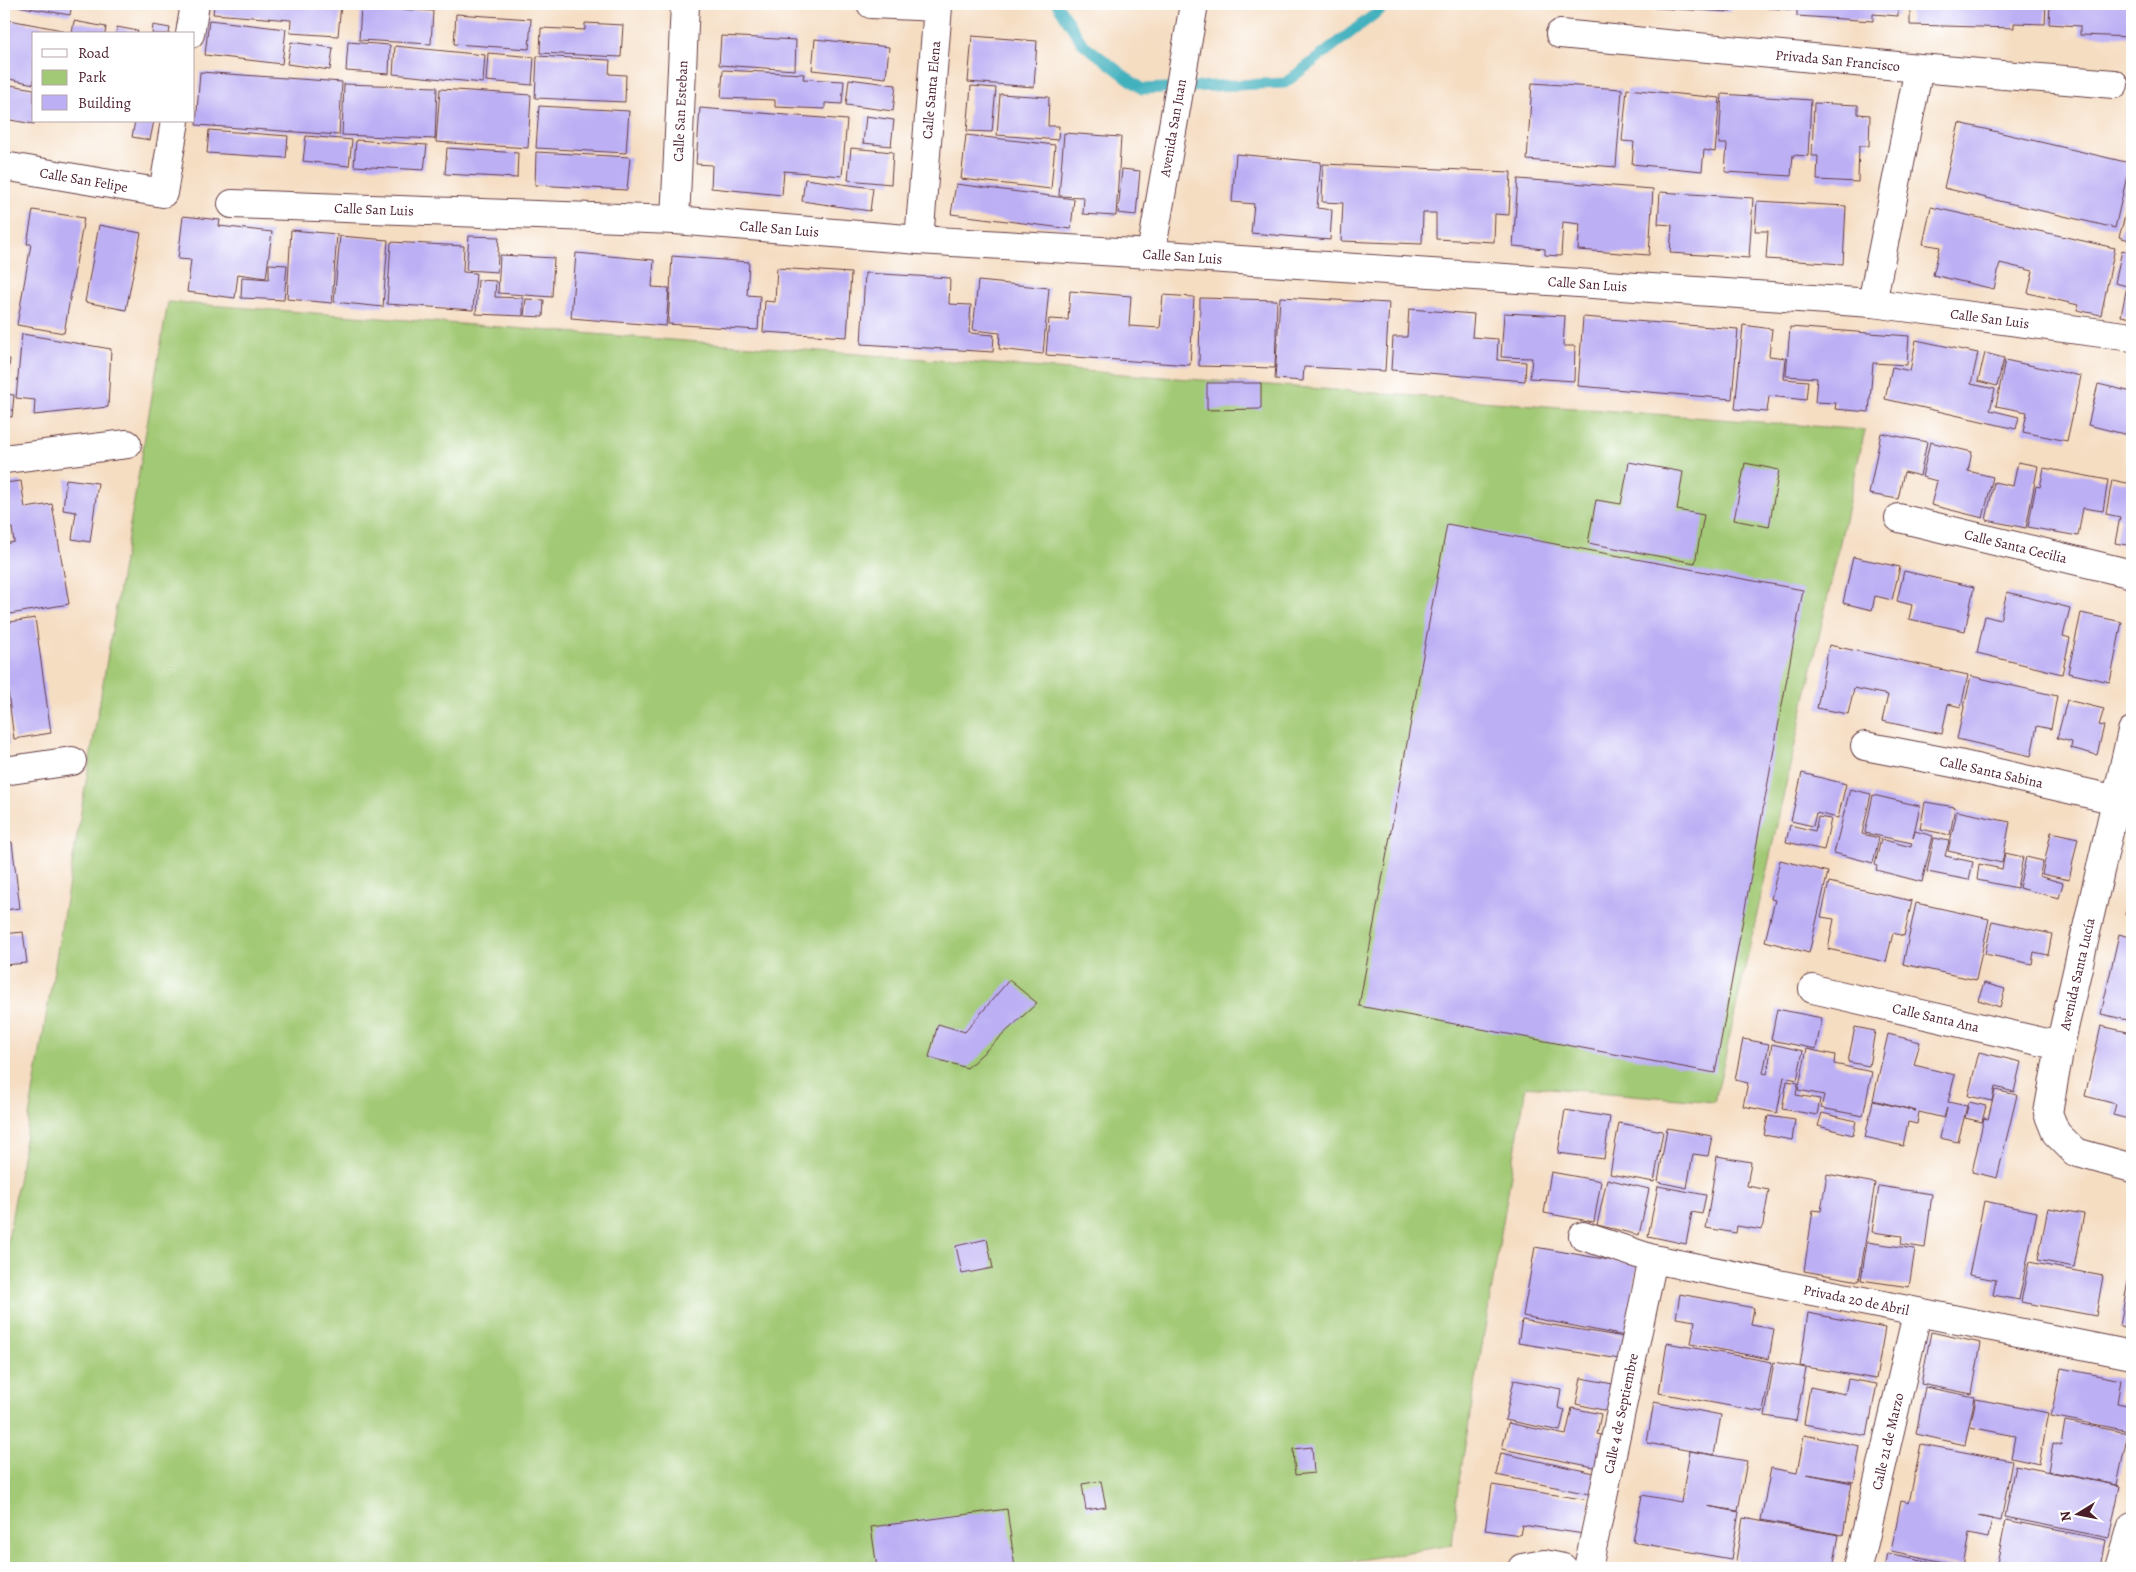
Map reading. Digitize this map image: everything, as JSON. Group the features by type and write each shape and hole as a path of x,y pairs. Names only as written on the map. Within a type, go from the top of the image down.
{"street":[{"path":"190,32 195,4"},
{"name":"Calle San Esteban","path":"674,220 685,4"},
{"name":"Calle Santa Elena","path":"871,4 938,7 919,240"},
{"name":"Avenida San Juan","path":"1151,254 1171,146 1193,8"},
{"name":"Privada San Francisco","path":"1560,34 1919,68 2114,84"},
{"path":"1872,304 1919,68"},
{"name":"Calle San Felipe","path":"4,166 163,193 175,122"},
{"name":"Calle San Luis","path":"232,204 674,220 919,240 1151,254 1872,304 2132,337"},
{"path":"4,459 127,444"},
{"name":"Calle Santa Cecilia","path":"1899,518 2132,574"},
{"name":"Avenida Santa Lucía","path":"2132,731 2060,1046 2048,1113 2056,1133 2075,1152 2132,1168"},
{"name":"Calle Santa Sabina","path":"1865,746 1958,764 2117,800"},
{"path":"4,771 72,761"},
{"name":"Calle Santa Ana","path":"1813,989 2060,1046"},
{"name":"Privada 20 de Abril","path":"1583,1236 1653,1260 2132,1356"},
{"name":"Calle 4 de Septiembre","path":"1588,1568 1653,1260"},
{"name":"Calle 21 de Marzo","path":"1858,1568 1917,1314"},
{"path":"2120,1568 2132,1526"},
{"path":"1522,1568 1544,1564 1563,1568"}],"green space":[{"path":"168,302 1865,430 1715,1102 1526,1086 1458,1487 1452,1545 1309,1568 4,1568 4,1263"}],"building":[{"path":"5,4 72,4 70,15"},
{"path":"214,4 341,4 338,36 290,33 291,20 213,14"},
{"path":"1656,4 1731,4 1731,12 1655,8"},
{"path":"1761,4 1761,7 1740,5"},
{"path":"1766,4 1898,4 1898,16 1873,14 1873,21 1797,16 1797,10 1766,8"},
{"path":"1910,4 2046,4 2045,24 2014,23 2014,28 1910,25"},
{"path":"2050,4 2132,4 2132,37 2080,35 2080,26 2049,24"},
{"path":"361,7 433,11 431,44 359,40"},
{"path":"456,14 531,19 529,49 454,44"},
{"path":"4,19 62,30 62,32 32,32 32,84 4,78"},
{"path":"209,20 286,29 282,64 205,55"},
{"path":"74,21 106,27 105,32 72,32"},
{"path":"585,23 623,25 621,57 540,53 541,28 585,30"},
{"path":"153,25 170,28 169,32 152,32"},
{"path":"117,27 138,31 138,32 116,32"},
{"path":"721,36 796,40 795,70 719,65"},
{"path":"972,36 1037,41 1034,87 968,82"},
{"path":"815,39 889,47 886,78 812,70"},
{"path":"291,42 333,48 330,70 287,64"},
{"path":"348,42 390,45 389,74 346,71"},
{"path":"395,46 485,55 483,83 393,74"},
{"path":"488,53 534,57 532,85 486,81"},
{"path":"537,56 610,60 609,74 626,75 625,102 535,98"},
{"path":"723,70 804,74 803,79 844,81 842,104 825,103 825,109 775,107 775,100 721,98"},
{"path":"200,72 342,82 339,135 196,125"},
{"path":"849,79 896,85 893,111 846,105"},
{"path":"1532,83 1622,89 1616,167 1527,160"},
{"path":"4,84 32,89 32,122 34,124 4,119"},
{"path":"344,84 437,87 435,139 342,135"},
{"path":"971,86 996,88 992,132 967,131"},
{"path":"440,89 531,95 528,148 436,142"},
{"path":"1627,89 1720,98 1715,152 1704,150 1702,171 1632,164 1634,142 1622,141"},
{"path":"1000,94 1049,97 1048,126 1059,126 1058,140 997,135"},
{"path":"1722,94 1811,100 1808,156 1793,155 1791,176 1725,172 1727,144 1719,144"},
{"path":"1814,103 1858,105 1858,114 1870,115 1869,146 1859,146 1858,182 1817,180 1818,156 1812,156"},
{"path":"539,106 629,111 626,153 536,148"},
{"path":"700,108 847,120 842,176 784,171 782,195 711,188 712,165 696,164"},
{"path":"866,116 894,120 891,146 863,143"},
{"path":"135,122 154,122 150,140 132,137"},
{"path":"1959,123 2130,163 2115,228 1944,188"},
{"path":"209,130 288,136 286,158 207,153"},
{"path":"1064,133 1121,137 1116,216 1083,214 1084,197 1059,196"},
{"path":"966,135 1055,145 1051,189 961,179"},
{"path":"306,136 352,140 349,166 303,161"},
{"path":"356,140 427,145 424,170 354,166"},
{"path":"447,148 518,153 517,178 445,174"},
{"path":"851,148 893,152 891,184 848,180"},
{"path":"536,152 630,157 627,190 535,185"},
{"path":"1236,154 1321,162 1317,208 1332,210 1330,240 1251,233 1254,204 1232,202"},
{"path":"1323,164 1511,172 1509,215 1495,214 1494,242 1436,239 1436,213 1423,213 1422,244 1341,241 1343,203 1322,202"},
{"path":"1122,169 1140,171 1136,215 1118,213"},
{"path":"805,179 873,188 870,211 802,201"},
{"path":"1518,179 1653,189 1649,255 1578,250 1580,224 1563,222 1561,256 1545,255 1545,249 1513,246"},
{"path":"956,184 1074,199 1071,229 951,214"},
{"path":"1660,192 1753,198 1749,258 1670,253 1672,225 1658,224"},
{"path":"1757,201 1846,206 1843,264 1766,259 1768,231 1755,231"},
{"path":"2128,206 2132,207 2132,241 2119,237"},
{"path":"1931,207 2115,248 2101,315 2077,310 2078,305 2028,293 2033,271 2000,263 1994,289 1933,275 1940,247 1923,244"},
{"path":"33,210 84,218 64,333 17,325 31,244 27,244"},
{"path":"183,216 220,220 219,226 272,232 266,278 238,274 235,298 187,292 191,260 178,259"},
{"path":"99,225 141,233 126,310 85,302"},
{"path":"291,230 337,234 332,303 287,299"},
{"path":"340,236 388,240 383,307 334,302"},
{"path":"469,236 499,237 497,272 466,270"},
{"path":"391,242 464,246 463,272 476,273 473,310 387,304"},
{"path":"2122,250 2132,253 2132,318 2121,316 2127,286 2115,283"},
{"path":"576,253 654,260 652,287 669,288 666,326 571,318"},
{"path":"500,255 554,258 552,297 498,293"},
{"path":"672,256 749,262 747,295 760,296 758,330 668,324"},
{"path":"269,264 287,265 284,300 241,298 242,277 269,279"},
{"path":"777,268 851,273 847,337 763,332 765,301 775,302"},
{"path":"865,273 950,278 949,304 971,305 969,333 994,335 993,352 861,344"},
{"path":"478,280 496,281 495,297 523,298 523,316 476,314"},
{"path":"978,281 1049,288 1043,354 999,349 1000,333 973,330"},
{"path":"1070,291 1131,296 1129,326 1160,328 1163,295 1194,297 1190,365 1046,355 1049,319 1068,320"},
{"path":"1280,297 1389,303 1385,371 1304,367 1303,381 1275,379"},
{"path":"1200,298 1277,300 1275,368 1199,366"},
{"path":"526,299 544,300 543,317 524,316"},
{"path":"1409,309 1474,314 1472,337 1498,339 1497,360 1526,362 1525,381 1391,370 1393,337 1407,337"},
{"path":"1504,313 1565,316 1563,346 1575,346 1574,381 1530,378 1532,358 1501,357"},
{"path":"1583,317 1738,329 1732,399 1578,386"},
{"path":"1743,325 1772,329 1769,356 1786,358 1784,379 1808,381 1806,400 1769,396 1767,412 1735,409"},
{"path":"1790,327 1909,336 1907,365 1873,363 1869,412 1835,409 1836,403 1815,402 1817,378 1786,376"},
{"path":"22,334 111,349 108,407 34,415 35,400 16,398"},
{"path":"1916,340 1978,353 1971,384 1995,389 1990,410 2019,417 2016,429 1885,399 1892,367 1910,371"},
{"path":"1985,353 2004,358 1997,386 1978,381"},
{"path":"4,358 10,359 6,394 14,395 12,417 4,416"},
{"path":"2005,360 2081,376 2067,441 2023,432 2027,412 1996,406"},
{"path":"1207,383 1261,383 1261,409 1207,410"},
{"path":"2098,384 2132,392 2132,436 2088,425"},
{"path":"1881,433 1927,442 1920,476 1904,472 1898,499 1869,494"},
{"path":"1930,442 1972,452 1968,471 1993,477 1983,518 1931,505 1937,481 1922,477"},
{"path":"1629,462 1683,472 1677,510 1704,515 1695,563 1588,543 1596,500 1621,504"},
{"path":"2018,462 2038,466 2026,528 1986,520 1994,482 2013,486"},
{"path":"1745,463 1779,470 1769,527 1734,520"},
{"path":"2044,468 2108,480 2103,511 2083,508 2078,536 2028,527 2036,486 2040,487"},
{"path":"66,479 98,483 90,542 72,539 76,512 63,510"},
{"path":"2112,480 2132,484 2132,546 2115,543 2120,517 2106,514"},
{"path":"21,481 25,508 52,504 69,604 4,615 4,544 14,542 12,528 4,530 4,483"},
{"path":"1447,524 1803,590 1715,1073 1359,1006"},
{"path":"1853,557 1900,567 1892,600 1875,596 1872,610 1843,603"},
{"path":"1904,571 1974,587 1965,631 1909,619 1912,605 1897,601"},
{"path":"2007,592 2070,608 2063,636 2070,638 2062,674 1977,653 1985,616 2000,620"},
{"path":"2081,613 2122,622 2110,682 2068,673"},
{"path":"35,618 51,733 14,739 4,660 4,623"},
{"path":"1829,645 1968,675 1961,707 1948,704 1942,734 1882,721 1888,695 1854,688 1848,714 1817,708"},
{"path":"1971,676 2057,696 2051,729 2037,726 2031,756 1957,739"},
{"path":"2067,700 2104,709 2099,725 2104,726 2097,755 2071,748 2072,742 2057,738"},
{"path":"4,710 9,744 4,745"},
{"path":"1802,773 1846,784 1838,818 1816,813 1813,826 1791,821"},
{"path":"1850,789 1871,794 1862,834 1879,838 1873,863 1834,853"},
{"path":"1873,795 1920,806 1913,838 1915,831 1933,836 1922,882 1876,870 1877,866 1875,865 1881,839 1911,847 1912,843 1865,833"},
{"path":"1925,802 1955,807 1950,835 1920,829"},
{"path":"1957,811 2010,822 2002,863 1948,851"},
{"path":"1818,817 1831,819 1824,850 1786,842 1790,825 1815,831"},
{"path":"2051,832 2078,838 2069,880 2042,874"},
{"path":"1934,838 1949,841 1945,856 1973,862 1969,880 1927,872"},
{"path":"12,842 20,908 4,910 4,843"},
{"path":"2005,853 2023,857 2017,888 1977,880 1979,864 2002,869"},
{"path":"2026,857 2043,861 2039,876 2063,883 2059,898 2019,888"},
{"path":"1780,860 1828,872 1809,953 1765,941 1775,900 1771,899"},
{"path":"1829,882 1912,901 1904,936 1893,933 1886,962 1828,949 1834,919 1821,917"},
{"path":"2132,889 2132,917 2125,915"},
{"path":"1916,903 1989,919 1976,980 1903,964"},
{"path":"1992,921 2052,934 2048,955 2034,952 2032,964 1985,954"},
{"path":"23,932 27,963 4,965 4,934"},
{"path":"2119,934 2132,938 2132,1021 2101,1014"},
{"path":"1009,980 1037,1003 967,1068 929,1057 938,1024 965,1032"},
{"path":"1984,983 2005,989 2000,1007 1978,1000"},
{"path":"1777,1009 1822,1018 1816,1049 1771,1040"},
{"path":"2101,1026 2132,1033 2132,1120 2113,1115 2116,1104 2085,1096"},
{"path":"1855,1027 1875,1031 1869,1066 1848,1062"},
{"path":"1888,1034 1920,1042 1914,1065 1955,1075 1948,1102 1967,1106 1958,1142 1940,1138 1947,1108 1944,1118 1919,1112 1917,1124 1908,1122 1903,1146 1865,1137 1873,1101 1916,1111 1873,1100"},
{"path":"1743,1039 1769,1044 1763,1073 1767,1074 1772,1044 1803,1051 1797,1080 1784,1077 1777,1113 1743,1106 1748,1083 1735,1080"},
{"path":"1807,1049 1835,1055 1834,1064 1872,1072 1863,1116 1821,1108 1824,1095 1798,1090"},
{"path":"1979,1052 2021,1062 2014,1092 1995,1087 1992,1101 1968,1096"},
{"path":"1787,1081 1798,1083 1796,1095 1820,1099 1817,1115 1782,1109"},
{"path":"1995,1090 2017,1095 1997,1178 1972,1172 1984,1118 1988,1119"},
{"path":"1969,1102 1986,1106 1982,1122 1965,1118"},
{"path":"1565,1110 1610,1117 1604,1159 1558,1153"},
{"path":"1822,1113 1856,1121 1853,1135 1818,1126"},
{"path":"1768,1116 1795,1120 1792,1140 1764,1135"},
{"path":"1619,1123 1663,1131 1654,1182 1610,1174"},
{"path":"1667,1128 1712,1136 1708,1156 1693,1154 1687,1188 1658,1182"},
{"path":"1717,1156 1751,1162 1747,1186 1769,1190 1762,1230 1737,1226 1736,1233 1706,1228"},
{"path":"1551,1172 1601,1181 1594,1222 1544,1213"},
{"path":"1827,1174 1875,1183 1859,1281 1804,1271 1813,1210 1821,1211"},
{"path":"1607,1179 1649,1189 1639,1235 1597,1225"},
{"path":"1658,1186 1706,1195 1702,1214 1692,1212 1686,1244 1648,1236"},
{"path":"1879,1186 1932,1194 1925,1248 1901,1244 1902,1236 1872,1232"},
{"path":"1984,1201 2037,1212 2019,1300 1993,1295 1996,1280 1969,1275"},
{"path":"2048,1208 2084,1214 2074,1267 2038,1260"},
{"path":"987,1239 993,1268 962,1274 956,1246"},
{"path":"1867,1242 1915,1249 1909,1287 1861,1280"},
{"path":"1535,1247 1638,1265 1625,1336 1523,1316"},
{"path":"2029,1262 2103,1276 2096,1316 2021,1302"},
{"path":"2132,1262 2132,1329 2120,1326"},
{"path":"1680,1294 1754,1308 1751,1325 1774,1329 1769,1359 1691,1344 1695,1321 1676,1318"},
{"path":"1808,1313 1885,1328 1876,1379 1800,1366"},
{"path":"1522,1320 1624,1337 1620,1359 1518,1343"},
{"path":"1931,1332 1981,1343 1972,1394 1921,1384"},
{"path":"1667,1343 1772,1362 1763,1412 1659,1393"},
{"path":"1774,1362 1806,1368 1796,1421 1765,1416"},
{"path":"2061,1368 2121,1380 2117,1403 2132,1406 2129,1431 2051,1416"},
{"path":"1581,1378 1618,1385 1612,1412 1576,1404"},
{"path":"1848,1379 1877,1384 1867,1436 1804,1424 1810,1387 1845,1394"},
{"path":"1514,1380 1561,1389 1558,1408 1565,1410 1560,1431 1505,1420"},
{"path":"1925,1387 1975,1397 1965,1445 1916,1434"},
{"path":"1976,1399 2049,1413 2039,1464 2011,1458 2015,1436 1970,1427"},
{"path":"1654,1402 1721,1415 1714,1455 1647,1443"},
{"path":"1572,1408 1601,1414 1597,1434 1605,1436 1599,1468 1502,1449 1508,1423 1566,1435"},
{"path":"2065,1421 2128,1433 2117,1485 2048,1471 2053,1443 2061,1445"},
{"path":"1804,1435 1860,1446 1854,1482 1807,1474 1852,1483 1843,1535 1761,1520 1771,1468 1797,1473"},
{"path":"1921,1444 2012,1461 2001,1521 1992,1519 1988,1538 1969,1534 1963,1566 1891,1551 1901,1501 1909,1503"},
{"path":"1312,1447 1314,1473 1295,1475 1293,1449"},
{"path":"1690,1451 1747,1461 1738,1511 1707,1506 1739,1512 1731,1559 1633,1542 1642,1495 1681,1502"},
{"path":"1501,1453 1599,1474 1594,1495 1496,1475"},
{"path":"2015,1465 2120,1486 2109,1538 2005,1517"},
{"path":"1101,1481 1106,1507 1086,1510 1082,1484"},
{"path":"1492,1485 1589,1500 1584,1534 1522,1525 1520,1535 1485,1530"},
{"path":"1007,1509 1015,1568 877,1568 871,1527"},
{"path":"1743,1518 1839,1535 1833,1568 1746,1568 1735,1566"},
{"path":"2006,1520 2106,1540 2101,1568 1996,1568"},
{"path":"1887,1553 1957,1567 1957,1568 1884,1568"},
{"path":"871,1563 872,1568 841,1568 841,1567"}],"waterway":[{"path":"1057,4 1082,43 1142,89 1285,83 1388,4"}]}
